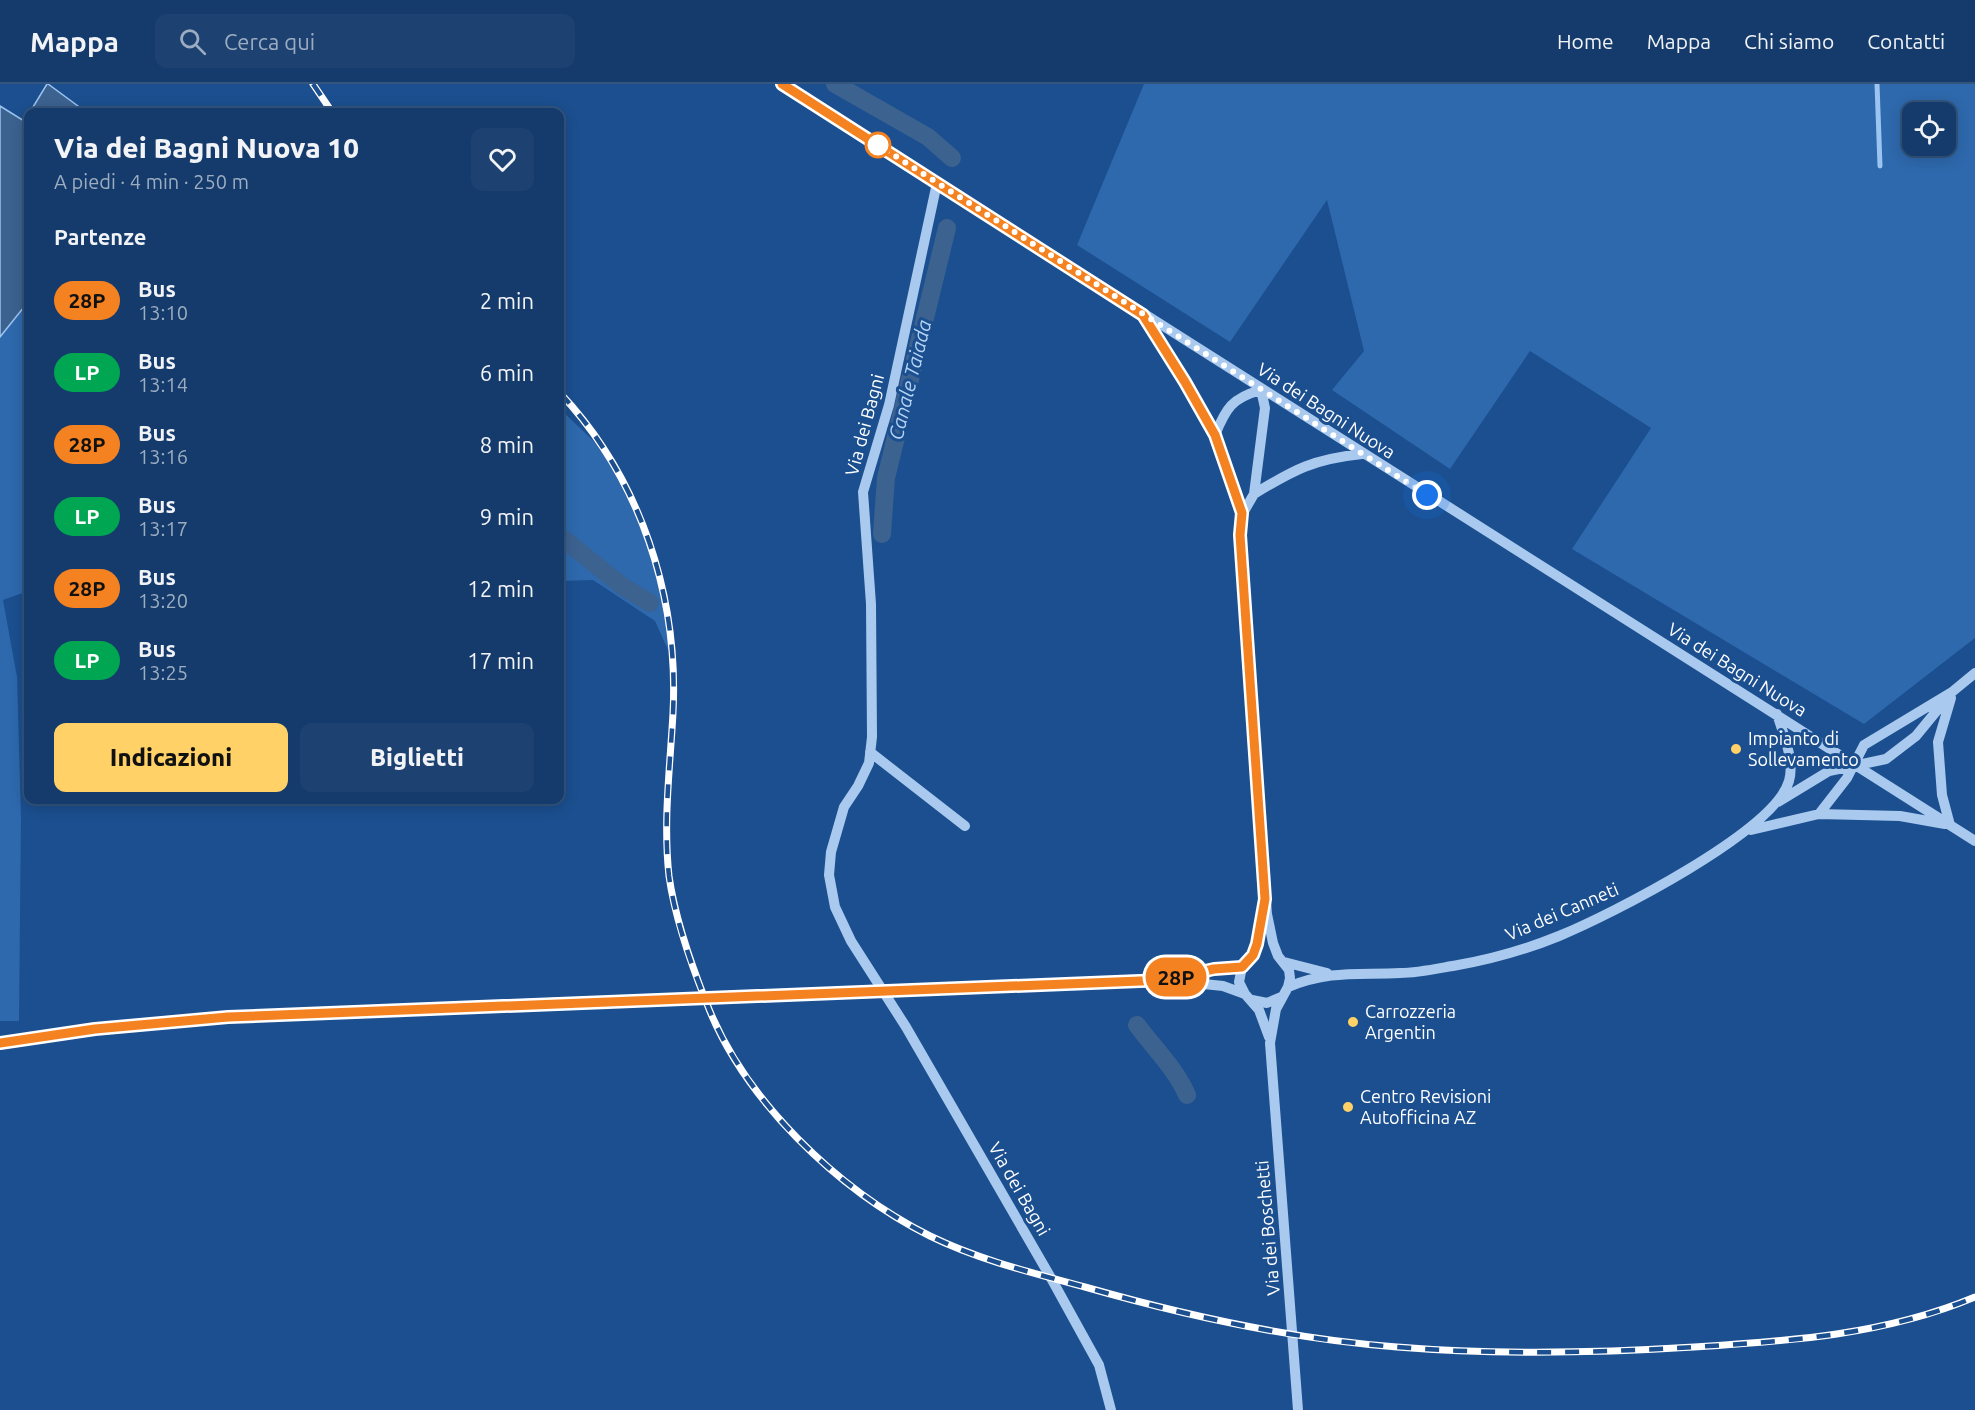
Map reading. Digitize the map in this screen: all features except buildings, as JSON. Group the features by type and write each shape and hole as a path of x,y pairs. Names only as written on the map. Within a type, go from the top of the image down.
{"street":[{"name":"Via dei Bagni Nuova","path":"782,84 1975,841"},
{"name":"Via dei Bagni","path":"937,183 890,405 863,492 871,603 869,757 858,786 844,807 831,852 829,875 835,907 851,941 906,1027 1062,1297 1099,1365 1111,1410"},
{"path":"1143,315 1215,435 1242,513 1240,535 1265,899 1269,928 1281,959 1289,970 1288,987"},
{"path":"1215,435 1229,405 1243,395 1261,390 1265,408 1254,494 1242,513"},
{"path":"1254,494 1295,468 1328,458 1362,454"},
{"path":"1819,814 1856,764 1864,745 1952,692 1975,673"},
{"path":"1950,825 1941,784 1938,742 1952,692"},
{"name":"Via dei Canneti","path":"1281,959 1309,970 1336,974 1400,973 1459,965 1515,951 1559,936 1645,893 1748,831 1778,802 1829,771 1886,759 1916,736 1952,692"},
{"name":"Via dei Canneti","path":"1778,714 1788,751 1790,780 1778,802"},
{"path":"869,757 965,826"},
{"name":"Via dei Canneti","path":"1748,831 1819,814 1900,816 1950,825"},
{"path":"1165,980 1214,969 1242,967 1253,955 1261,929 1265,899"},
{"path":"1253,955 1270,953 1281,959"},
{"name":"Via dei Boschetti","path":"1242,967 1239,982 1259,1010 1270,1043"},
{"name":"Via dei Canneti","path":"1288,987 1336,974"},
{"path":"0,1043 95,1029 228,1017 704,996 883,992 1165,980 1223,986 1267,1003 1281,997"},
{"name":"Via dei Boschetti","path":"1288,987 1281,997 1273,1020 1270,1043 1298,1410"}],"shaded area":[{"path":"48,84 81,108 32,108"},
{"path":"1144,84 1975,84 1975,638 1864,724 1572,549 1651,428 1530,351 1450,469 1332,390 1364,351 1327,200 1230,342 1077,245"},
{"path":"0,106 24,121 24,307 0,337"},
{"path":"24,307 24,592 3,600 17,677 21,817 19,1021 0,1021 0,337"},
{"path":"564,413 604,451 636,508 658,569 668,615 672,659 655,621 593,580 564,581"}],"waterway":[{"name":"Canale Taiada","path":"835,84 928,137 952,158"},
{"path":"1877,84 1880,166"},
{"name":"Canale Taiada","path":"882,534 886,478 947,228"},
{"path":"564,539 622,586 650,603"},
{"path":"1137,1025 1171,1067 1187,1095"}],"railway":[{"path":"313,84 329,108"},
{"path":"564,398 588,426 612,462 649,541 661,583 669,626 673,669 673,713 667,815 669,876 684,941 707,1004 723,1040 745,1074 798,1139 829,1168 896,1217 949,1245 987,1259 1123,1298 1201,1317 1279,1332 1397,1347 1471,1351 1583,1352 1801,1339 1907,1320 1975,1297"}],"bus line":[{"name":"28P","path":"0,1043 95,1029 228,1017 704,996 883,992 1165,980 1214,969 1242,967 1253,955 1261,929 1265,899 1240,535 1242,513 1215,435 1143,315 782,84"}],"place":[{"name":"Impianto di Sollevamento","path":"1736,749"},
{"name":"Carrozzeria Argentin","path":"1353,1022"},
{"name":"Centro Revisioni Autofficina AZ","path":"1348,1107"}],"route":[{"path":"878,145 1427,495"}]}
